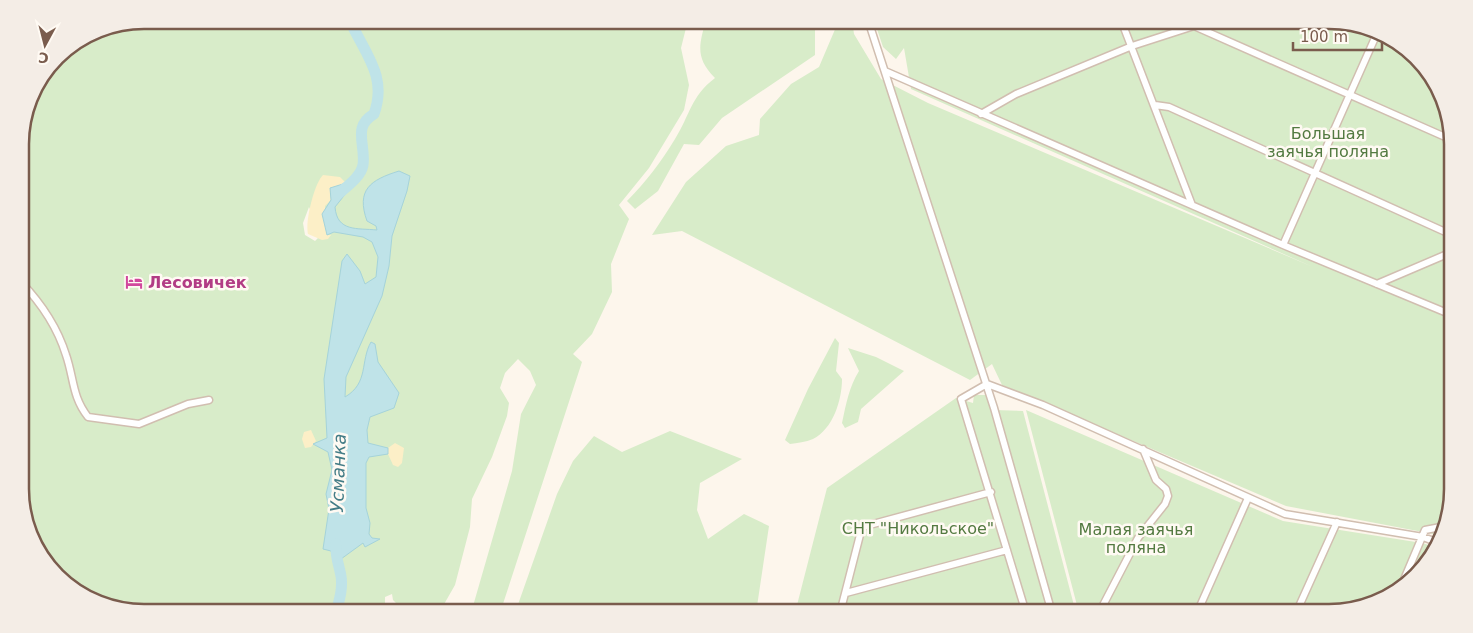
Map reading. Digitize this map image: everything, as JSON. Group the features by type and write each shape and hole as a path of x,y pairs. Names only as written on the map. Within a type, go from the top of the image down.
{"street":[{"path":"871,29 987,384 1049,604"},
{"path":"1125,29 1192,205"},
{"path":"981,114 1016,94 1132,46 1185,29"},
{"path":"1201,29 1350,93 1443,136"},
{"path":"1282,245 1375,39"},
{"path":"885,71 1282,245 1444,312"},
{"path":"1155,105 1168,107 1444,232"},
{"path":"1377,284 1444,255"},
{"path":"29,291 53,322 66,355 78,405 88,417 139,424 188,404 208,400"},
{"path":"1023,604 961,398 987,384 1043,405 1285,514 1423,537 1432,540"},
{"path":"1104,604 1138,538 1165,504 1168,496 1166,490 1156,480 1143,449"},
{"path":"843,604 862,528 990,492"},
{"path":"1202,604 1248,498"},
{"path":"1300,604 1337,522"},
{"path":"1406,574 1425,530 1437,528"},
{"path":"846,593 1007,550"}],"green space":[{"path":"136,29 686,29 681,48 689,85 684,110 649,168 619,205 629,219 611,264 612,292 592,334 573,354 582,362 503,604 474,604 512,471 521,414 536,385 530,371 518,359 505,373 500,388 509,403 507,416 492,457 472,499 470,527 455,585 444,604 397,604 393,600 392,594 385,597 385,604 136,604 121,602 86,589 62,571 44,547 33,519 29,489 29,136 33,114 41,93 56,70 70,70 70,56 80,48 114,33","holes":["309,207 317,225 318,238 315,241 305,235 303,223"]},
{"path":"704,29 815,29 815,55 722,118 699,145 684,144 658,191 635,209 627,201 659,164 696,99 715,78 704,64 700,51"},
{"name":"Большая заячья поляна","path":"835,29 853,29 854,34 881,79 928,103 1313,267 911,89 904,48 896,59 883,47 877,29 1329,29 1352,31 1366,35 1387,44 1411,62 1429,86 1435,100 1440,114 1444,144 1444,497 1442,512 1434,534 1286,506 1002,385 992,364 970,380 682,231 652,235 686,182 726,146 759,135 760,119 791,84 819,67"},
{"path":"835,338 839,343 836,371 842,379 842,387 835,413 826,428 813,439 790,444 785,440 808,389"},
{"path":"848,348 876,357 904,371 861,409 858,422 845,428 842,423 846,402 859,371"},
{"name":"СНТ \"Никольское\"","path":"974,395 987,395 994,410 1023,411 1074,604 797,604 827,488 956,398 973,403"},
{"name":"Малая заячья поляна","path":"1026,410 1283,521 1430,545 1411,571 1387,589 1352,602 1337,604 1077,604"},
{"path":"670,431 742,459 700,483 697,510 708,539 744,514 769,526 757,604 518,604 557,494 573,461 594,436 622,452"}],"sand":[{"path":"323,175 340,177 346,183 330,188 331,200 325,206 327,235 331,235 328,239 322,240 308,234 307,228 316,186"},
{"path":"311,430 316,441 311,447 305,448 302,439 304,432"},
{"path":"395,443 404,448 402,463 398,467 393,465 388,454 388,448"}],"water":[{"path":"399,171 410,176 392,236 389,266 382,296 346,377 345,397 358,385 371,342 375,344 378,362 399,393 394,408 370,417 367,430 368,443 388,448 388,454 369,457 366,463 366,508 370,523 369,534 372,538 380,539 365,547 363,543 341,559 335,559 331,551 323,549 329,509 326,494 332,470 328,452 313,444 327,438 324,379 342,261 347,254 360,271 365,284 376,277 378,257 372,242 363,237 334,232 327,235 322,214 331,200 330,188 346,183 351,187 335,207 340,221 349,227 377,230 376,226 367,221 363,201 365,194 368,188 380,178"}],"waterway":[{"name":"Усманка","path":"337,195 353,182 362,169 361,136 363,124 374,114 377,101 378,89 374,68 354,29"},
{"name":"Усманка","path":"336,544 341,576 338,604"}],"place":[{"name":"Лесовичек","path":"134,282"}]}
